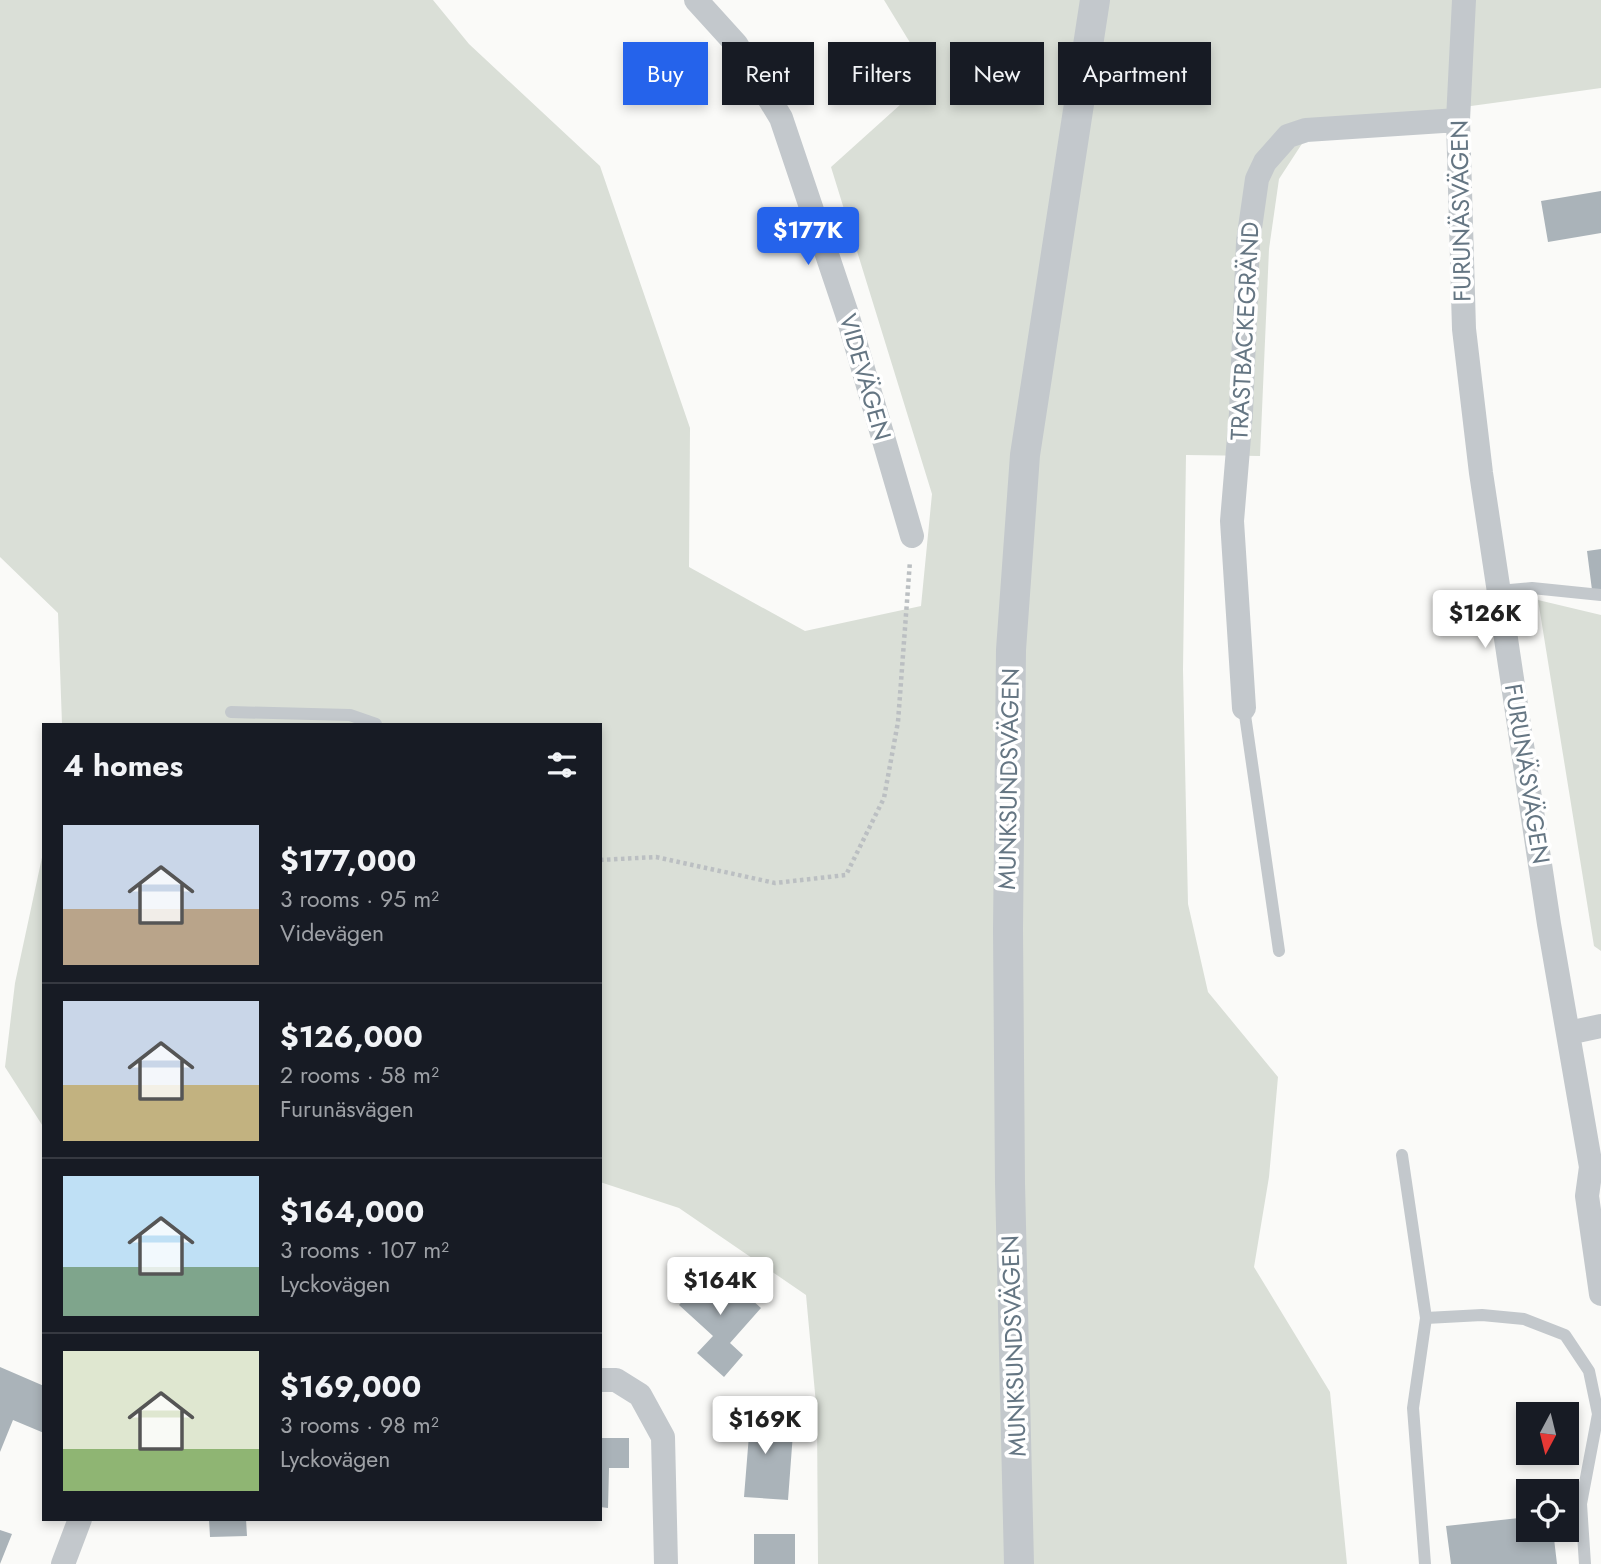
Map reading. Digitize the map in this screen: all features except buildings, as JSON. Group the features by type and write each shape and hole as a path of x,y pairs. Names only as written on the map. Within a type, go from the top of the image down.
{"street":[{"name":"VIDEVÄGEN","path":"696,0 736,44 781,118 847,314 912,536"},
{"name":"MUNKSUNDSVÄGEN","path":"1019,1564 1010,1183 1008,930 1011,650 1025,455 1095,0"},
{"name":"FURUNÄSVÄGEN","path":"1464,0 1458,120 1464,329 1499,591 1591,1167 1587,1196 1601,1294"},
{"name":"TRASTBACKEGRÄND","path":"1244,708 1232,521 1241,413 1247,254 1257,179 1275,148 1288,136 1306,130 1458,120"},
{"path":"1568,1033 1601,1026"},
{"path":"602,1380 616,1380 640,1395 663,1437 666,1564"},
{"path":"63,1564 79,1521"}],"lane":[{"path":"1499,591 1532,588 1601,595"},
{"path":"1244,708 1279,951"},
{"path":"231,712 350,715 373,723"},
{"path":"1402,1155 1426,1318 1413,1408 1425,1564"},
{"path":"1426,1318 1482,1315 1524,1319 1564,1335 1589,1371 1599,1413 1581,1504 1586,1564"}],"path":[{"path":"602,860 656,857 775,883 846,875 884,798 898,722 912,536"}],"shaded area":[{"path":"0,0 433,0 469,44 600,166 690,428 689,567 805,631 921,606 932,494 831,167 900,105 936,105 936,42 910,42 884,0 1601,0 1601,88 1471,106 1307,136 1279,179 1269,249 1260,456 1186,455 1183,670 1188,904 1208,992 1278,1077 1269,1177 1254,1267 1330,1392 1347,1564 818,1564 817,1415 806,1295 679,1208 602,1183 602,723 62,723 58,613 0,557"},
{"path":"1538,600 1601,615 1601,951 1594,946"},
{"path":"42,857 42,1125 5,1067 15,983"}]}
